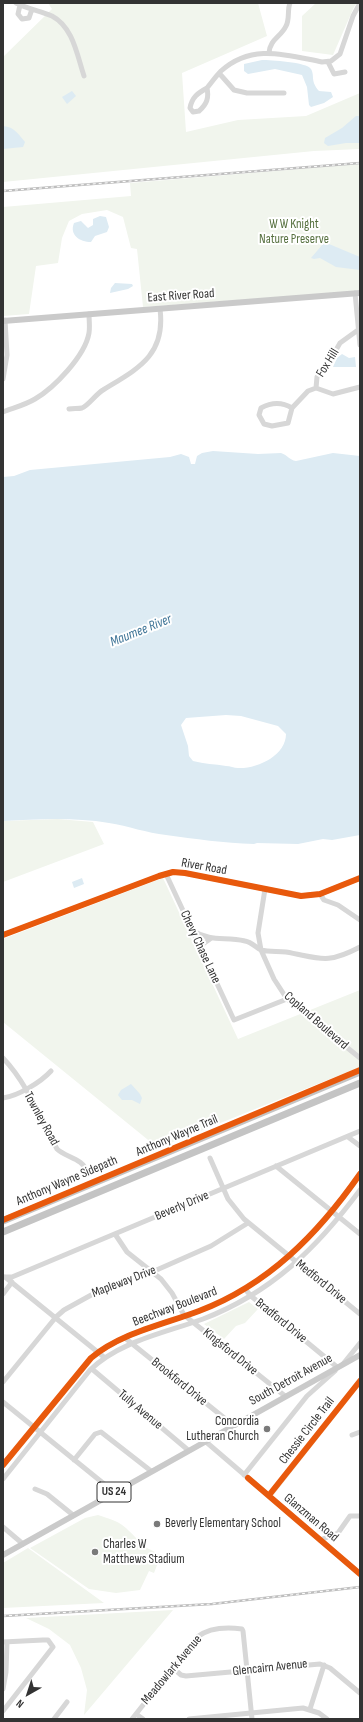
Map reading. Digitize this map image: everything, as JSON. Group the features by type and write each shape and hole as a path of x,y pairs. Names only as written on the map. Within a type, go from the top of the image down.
{"highway":[{"name":"Anthony Wayne Trail","path":"3,1221 360,1072"},
{"path":"330,1096 360,1079"},
{"name":"Anthony Wayne Trail","path":"3,1232 360,1083"}],"main road":[{"name":"East River Road","path":"4,320 358,293"},
{"name":"South Detroit Avenue","path":"3,1555 204,1441 360,1355"}],"street":[{"path":"269,53 272,42 283,32 287,25 290,3"},
{"path":"207,88 209,96 204,106 199,112 192,111 190,105 197,94 207,88 219,73 240,59 253,54 269,53 322,62 328,62 336,58 340,54 353,16 360,3"},
{"path":"32,9 28,18 22,19 18,14 18,4 32,9 51,16 65,27 71,38 84,76"},
{"path":"328,62 334,74 345,72"},
{"path":"219,73 234,90 247,93 284,93"},
{"path":"358,293 358,330 360,345"},
{"path":"69,409 84,406 97,393 132,373 145,360 160,336 160,309"},
{"path":"3,412 28,402 42,394 55,383 82,350 88,338 90,326 88,314"},
{"path":"3,379 5,355 4,320"},
{"name":"Fox Hill","path":"292,408 282,403 272,404 261,408 259,415 264,424 272,426 288,423 292,408 308,391 316,388 317,377 332,358 340,344 358,330"},
{"name":"Fox Hill","path":"350,336 360,340"},
{"path":"316,388 333,394 360,387"},
{"name":"River Road","path":"3,935 166,874 185,873 301,896 320,894 360,878"},
{"name":"Chevy Chase Lane","path":"166,874 234,1020 275,1004"},
{"name":"Copland Boulevard","path":"265,890 258,933 261,950 274,979 287,999 360,1058"},
{"path":"320,894 324,900 338,905 360,920"},
{"path":"191,930 210,939 247,941 261,950 324,959 339,956 360,947"},
{"path":"247,941 258,933"},
{"path":"201,950 203,944 210,939"},
{"path":"275,1004 281,991"},
{"path":"275,1004 287,999"},
{"name":"Townley Road","path":"3,1058 25,1089 57,1149 62,1155 82,1164 86,1171"},
{"path":"3,1098 14,1095 25,1089 51,1071"},
{"name":"Beverly Drive","path":"4,1277 12,1277 360,1131"},
{"path":"348,1136 360,1146"},
{"name":"Medford Drive","path":"210,1158 232,1206 248,1223 360,1314"},
{"path":"276,1166 360,1234"},
{"name":"Beechway Boulevard","path":"3,1465 84,1364 98,1352 125,1338 161,1323 214,1305 263,1278 290,1257 309,1238 360,1174"},
{"name":"Beechway Boulevard","path":"3,1479 92,1369 105,1358 132,1344 217,1313 268,1285 297,1262 316,1244 360,1190"},
{"name":"Mapleway Drive","path":"3,1382 56,1317 64,1310 92,1294 130,1278 152,1272 211,1246 248,1223"},
{"name":"Kingsford Drive","path":"115,1234 127,1252 161,1279 172,1293 180,1310 185,1316 285,1396"},
{"path":"4,1277 56,1317 105,1358"},
{"path":"4,1291 12,1282"},
{"name":"Bradford Drive","path":"245,1289 250,1296 340,1366"},
{"name":"Brookford Drive","path":"125,1338 233,1425"},
{"path":"244,1475 305,1397 340,1366 360,1343"},
{"name":"Tully Avenue","path":"92,1369 188,1450"},
{"path":"298,1389 305,1397"},
{"path":"3,1402 114,1492"},
{"path":"74,1460 95,1434 101,1432 151,1471"},
{"path":"352,1435 360,1432"},
{"name":"Glanzman Road","path":"204,1441 360,1574"},
{"path":"34,1489 47,1494 73,1515"},
{"path":"320,1540 338,1533 350,1516 360,1516"},
{"path":"3,1527 23,1544"},
{"name":"Meadowlark Avenue","path":"132,1719 198,1637 204,1632 235,1628 242,1629 247,1670"},
{"path":"3,1689 6,1672 5,1642 48,1640 53,1647 49,1654 3,1711"},
{"name":"Glencairn Avenue","path":"173,1668 181,1675 186,1676 317,1664 330,1668 360,1693"},
{"path":"310,1709 324,1665"},
{"path":"247,1670 252,1719"},
{"path":"54,1719 67,1702"},
{"path":"189,1719 291,1708 310,1709 327,1719"},
{"path":"136,1714 143,1719"}],"green space":[{"path":"48,3 258,3 267,36 182,73 186,132 238,120 306,116 360,93 360,149 314,151 3,182 3,57 52,9"},
{"path":"316,3 357,3 333,55 302,51 302,16"},
{"name":"W W Knight Nature Preserve","path":"360,164 360,291 143,307 137,249 131,248 123,217 107,210 82,214 69,221 62,238 58,263 36,266 29,314 3,316 3,207 131,196 130,183"},
{"path":"58,819 93,822 104,844 3,882 3,821"},
{"path":"163,878 238,1039 360,990 360,1067 158,1148 3,1022 3,939"},
{"path":"249,1302 258,1309 245,1323 236,1326 224,1339 204,1324"},
{"path":"360,1376 360,1385 273,1496 269,1493"},
{"name":"Charles W Matthews Stadium","path":"98,1515 111,1519 120,1524 138,1540 142,1539 147,1548 161,1555 154,1573 149,1571 140,1590 116,1593 89,1589 30,1548 85,1518"},
{"path":"28,1548 104,1603 3,1608 3,1563"},
{"path":"173,1610 84,1715 87,1690 81,1668 70,1645 49,1629 26,1618"}],"water":[{"path":"262,60 288,62 308,67 311,69 316,87 319,91 331,92 333,97 324,103 311,107 309,105 307,87 302,75 275,69 248,74 244,71 244,64"},
{"path":"72,91 76,96 67,104 62,97"},
{"path":"356,116 360,116 360,143 346,143 328,146 324,143 325,138 342,128"},
{"path":"3,126 13,129 18,134 25,142 23,147 3,149"},
{"path":"100,216 106,217 109,227 107,232 95,236 91,242 83,241 76,237 73,231 74,223 81,221 88,228 93,225 93,219"},
{"path":"323,244 329,244 360,257 360,270 336,267 320,258 311,258"},
{"path":"115,283 132,284 133,286 128,289 110,293 111,288"},
{"path":"342,354 349,358 355,357 356,367 333,367 337,358"},
{"name":"Maumee River","path":"213,451 258,454 281,453 296,461 333,453 360,456 360,835 332,840 323,839 298,844 254,844 210,841 159,834 96,821 43,819 3,821 3,477 14,476 30,470 170,457 181,454 189,457 191,464 195,464 197,456 202,453","holes":["226,715 241,716 278,726 286,734 285,742 276,754 262,763 246,768 236,768 193,761 189,756 188,746 181,725 186,718"]},
{"path":"82,878 84,884 74,888 72,882"},
{"path":"131,1084 142,1098 140,1104 132,1100 122,1100 118,1095 121,1090"}],"railway":[{"path":"3,191 360,163"},
{"path":"3,1616 212,1604 360,1587"}],"cycle path":[{"path":"3,935 173,872 185,873 301,896 320,894 360,878"},
{"name":"Anthony Wayne Sidepath","path":"3,1220 360,1070"},
{"path":"3,1465 91,1358 115,1342 142,1330 199,1311 224,1300 269,1272 309,1237 327,1217 360,1174"},
{"name":"Chessie Circle Trail","path":"270,1494 360,1381"},
{"path":"248,1478 360,1574"}],"place":[{"name":"Concordia Lutheran Church","path":"267,1429"},
{"name":"Beverly Elementary School","path":"157,1524"},
{"name":"Charles W Matthews Stadium","path":"95,1552"}]}
